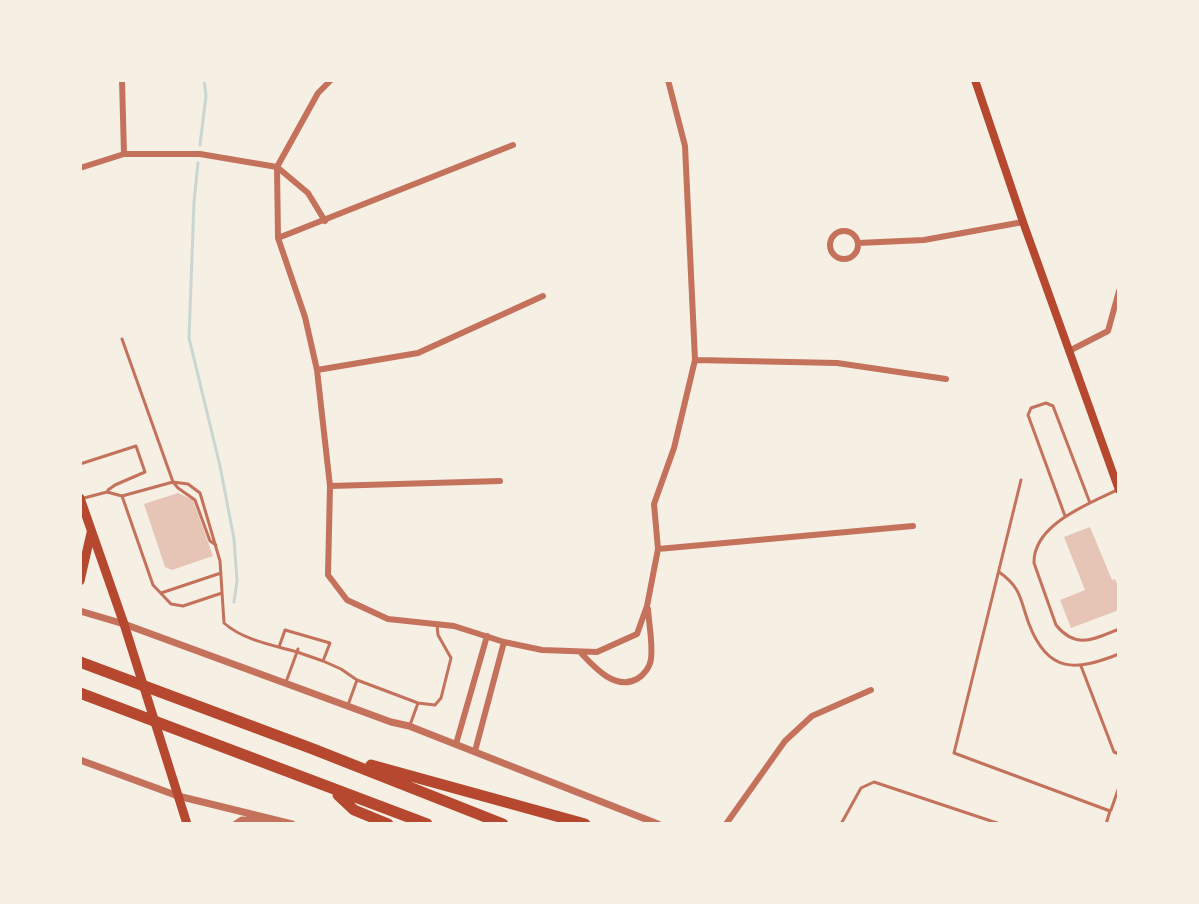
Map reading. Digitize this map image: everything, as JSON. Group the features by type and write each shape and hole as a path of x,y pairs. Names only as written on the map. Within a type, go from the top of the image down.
{"highway":[{"path":"80,662 503,824"},
{"path":"80,693 427,824"},
{"path":"313,749 585,824"},
{"path":"331,789 354,810 388,824"}],"main road":[{"path":"975,80 1119,490"},
{"path":"80,499 124,624 187,824"},
{"path":"80,581 92,530"}],"street":[{"path":"122,80 124,154"},
{"path":"331,80 318,93 277,167 278,238 305,317 317,370 330,486 328,575 347,600 388,619 454,626 542,650 597,652 637,634 647,606 658,549 654,504 674,448 695,360 685,146 668,80"},
{"path":"278,238 513,145"},
{"path":"80,168 124,154 200,154 277,167 308,193 325,221"},
{"path":"858,243 924,240 1023,222"},
{"path":"841,231 854,235 858,243 853,255 845,259 837,256 830,245 833,236 841,231"},
{"path":"1069,351 1108,331 1119,291"},
{"path":"317,370 418,353 543,296"},
{"path":"695,360 837,363 946,379"},
{"path":"330,486 500,481"},
{"path":"658,549 913,526"},
{"path":"580,651 596,669 616,681 630,683 643,676 651,663 647,606"},
{"path":"80,611 409,726 658,824"},
{"path":"456,744 487,636"},
{"path":"475,751 504,642"},
{"path":"726,824 785,741 812,716 871,690"},
{"path":"80,760 178,796 292,824"},
{"path":"236,824 242,820 283,821"}],"lane":[{"path":"122,339 173,482 195,500 210,541 216,545"},
{"path":"1066,518 1028,415 1031,408 1046,403 1053,406 1090,503"},
{"path":"80,464 136,446 145,472 115,485 107,492 80,499"},
{"path":"1021,480 954,753 1110,811"},
{"path":"107,492 122,496 173,482 188,484 200,493 220,561 224,623 234,632 298,650 341,669 357,680 418,703 435,705 441,698 451,658 438,635 437,624"},
{"path":"1119,490 1066,518 1040,539 1034,554 1034,563 1056,625 1062,633 1070,638 1090,641 1119,629"},
{"path":"122,496 153,585 171,604 183,606 222,593"},
{"path":"999,572 1017,587 1030,627 1055,662 1081,666 1119,654"},
{"path":"161,593 221,573"},
{"path":"279,647 285,630 330,643 323,661"},
{"path":"286,682 298,650"},
{"path":"1081,666 1114,752 1119,754"},
{"path":"348,705 357,680"},
{"path":"409,726 418,703"},
{"path":"841,824 861,788 874,782 999,824"},
{"path":"1106,824 1119,787"}],"building":[{"path":"178,493 193,500 213,556 172,570 165,567 144,504"},
{"path":"1090,527 1112,580 1115,579 1119,588 1119,610 1071,628 1060,600 1085,590 1064,537"}],"waterway":[{"path":"200,145 206,96 204,80"},
{"path":"198,163 189,338 234,539 237,581 234,602"}]}
